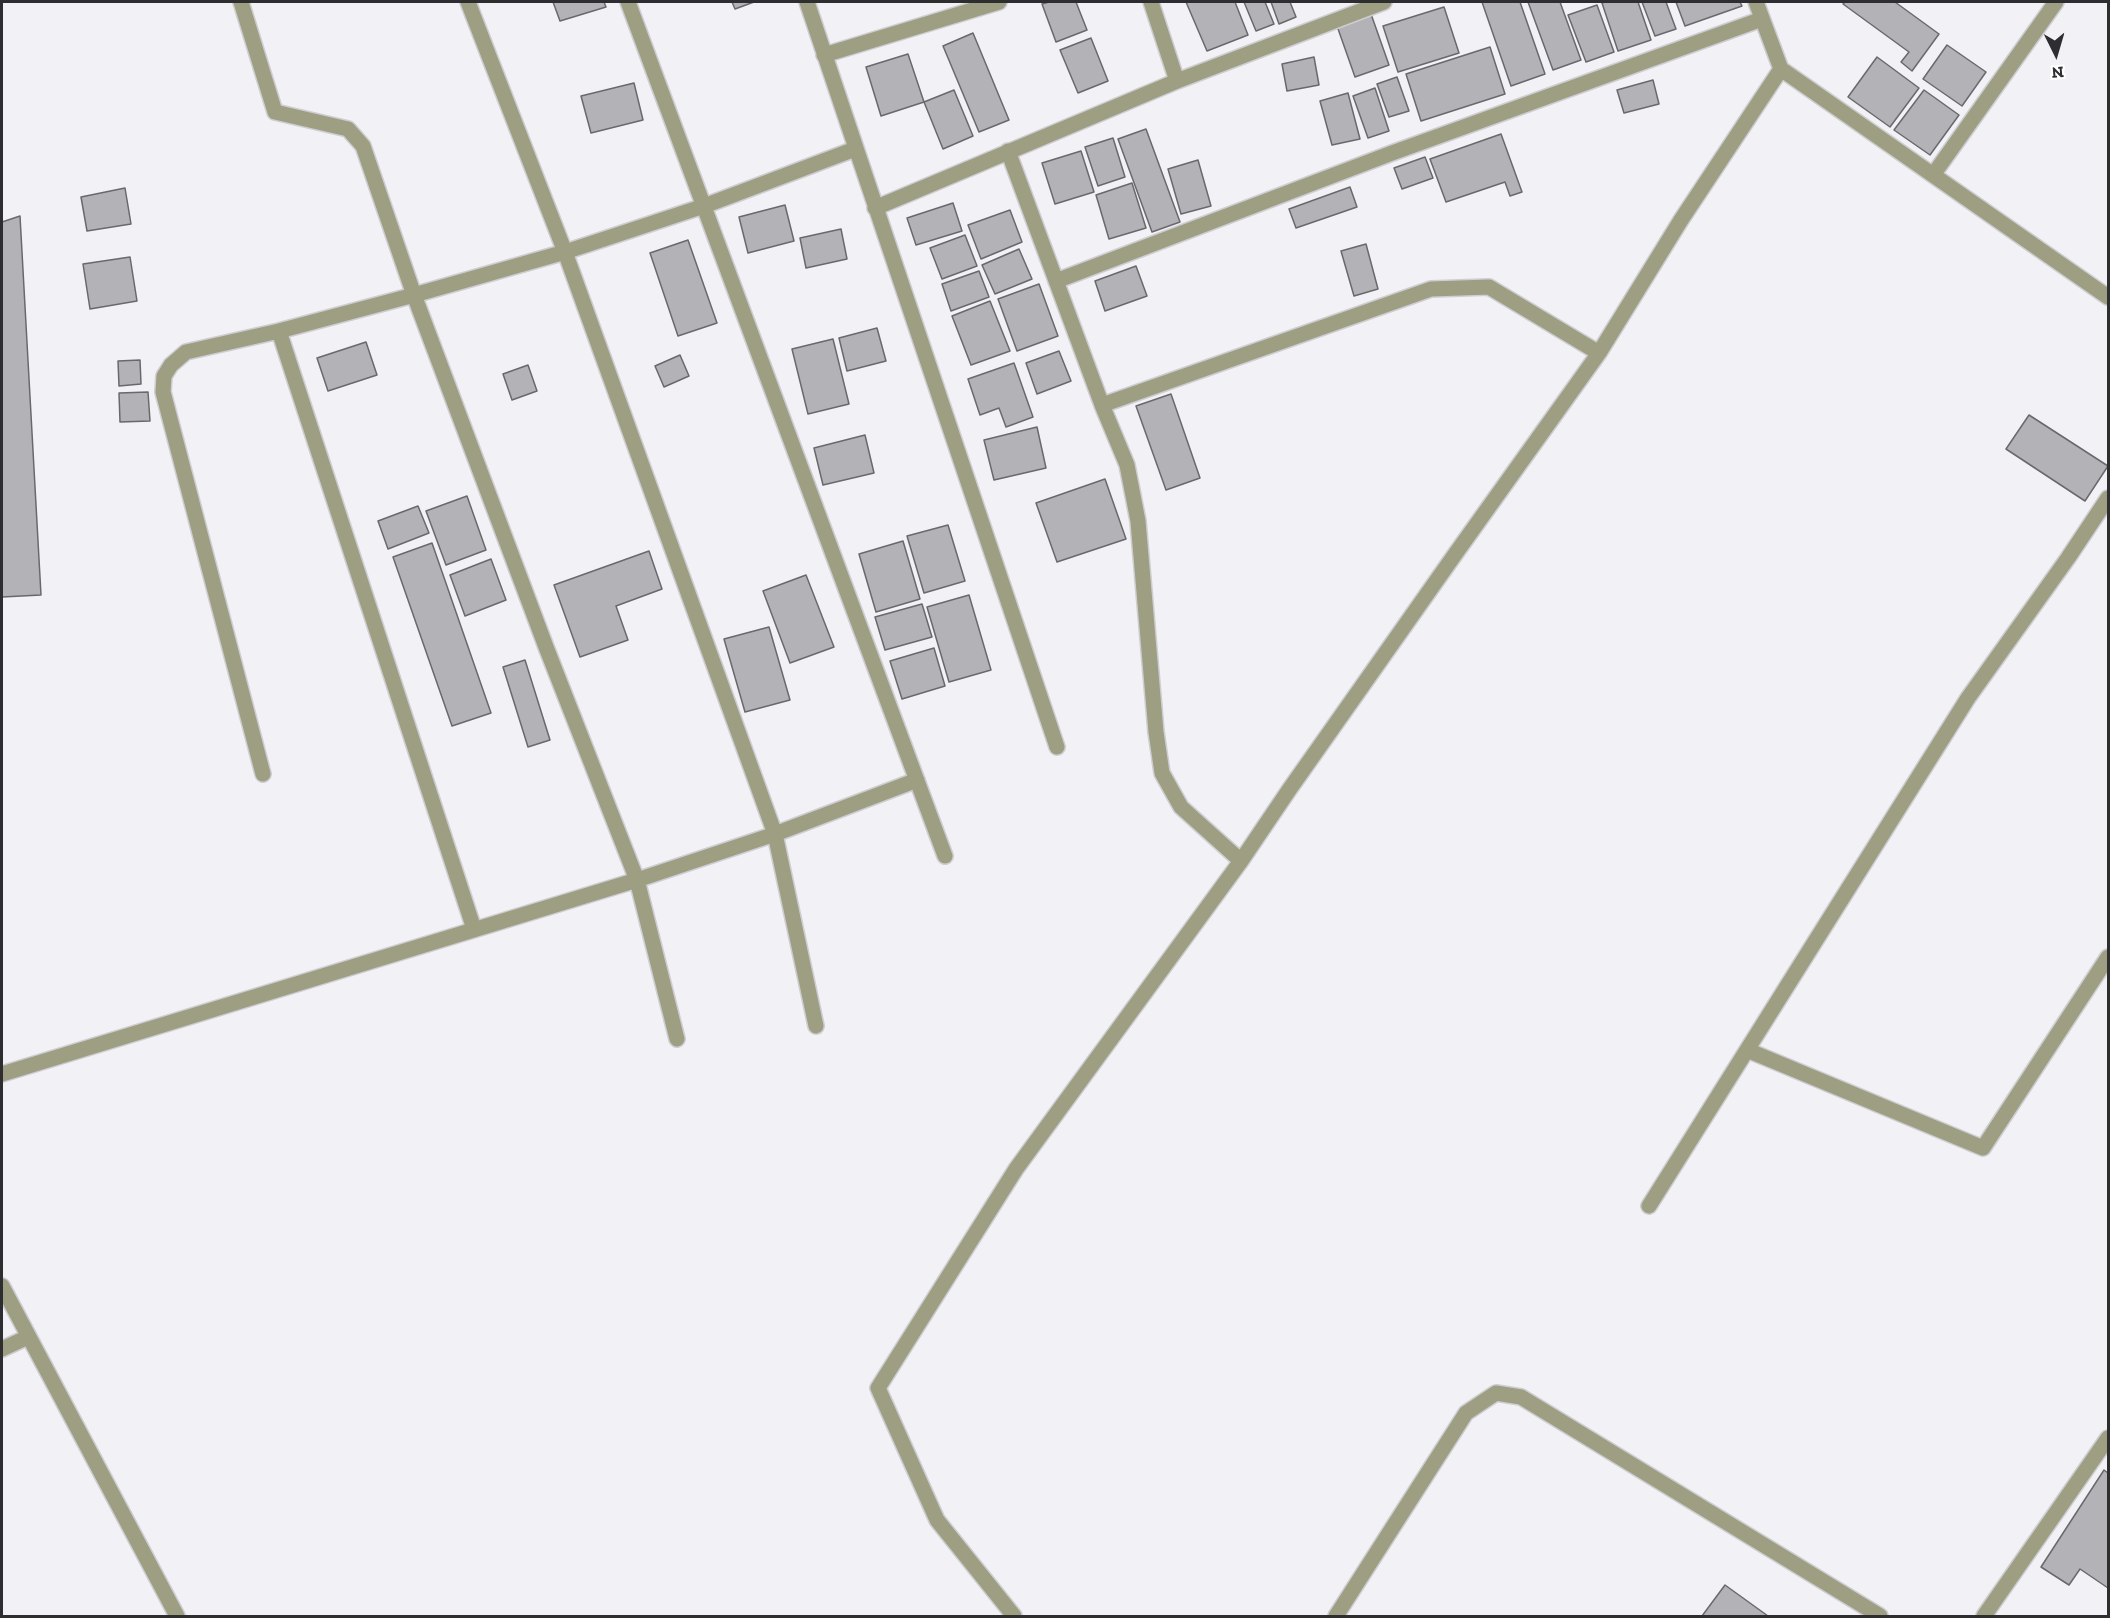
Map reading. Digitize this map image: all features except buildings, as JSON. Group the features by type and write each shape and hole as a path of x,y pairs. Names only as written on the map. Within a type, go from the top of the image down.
{"street":[{"path":"241,2 275,112 348,129 363,146 414,295 542,636 637,880 676,1039"},
{"path":"468,2 565,252 775,834 816,1026"},
{"path":"628,2 945,856"},
{"path":"807,2 1057,747"},
{"path":"824,55 999,2"},
{"path":"1151,2 1177,81"},
{"path":"875,208 1177,81 1384,2"},
{"path":"1756,2 1780,69 2109,297"},
{"path":"1933,175 2056,2"},
{"path":"1056,280 1392,153 1762,19"},
{"path":"1014,1617 936,1520 878,1388 1016,1169 1241,861 1455,553 1599,354 1681,220 1780,69"},
{"path":"263,774 163,392 164,376 171,365 186,352 279,331 565,252 704,206 855,149"},
{"path":"1008,151 1102,405 1127,465 1138,521 1156,732 1162,773 1181,807 1241,861"},
{"path":"1102,405 1431,289 1490,287 1599,354"},
{"path":"279,331 474,929"},
{"path":"1649,1206 1968,698 2109,498"},
{"path":"2,1074 637,880 775,834 917,780"},
{"path":"1747,1050 1983,1148 2109,957"},
{"path":"2,1286 177,1617"},
{"path":"2,1349 28,1337"},
{"path":"1336,1617 1466,1413 1496,1393 1521,1397 1880,1617"},
{"path":"1984,1617 2109,1438"}]}
